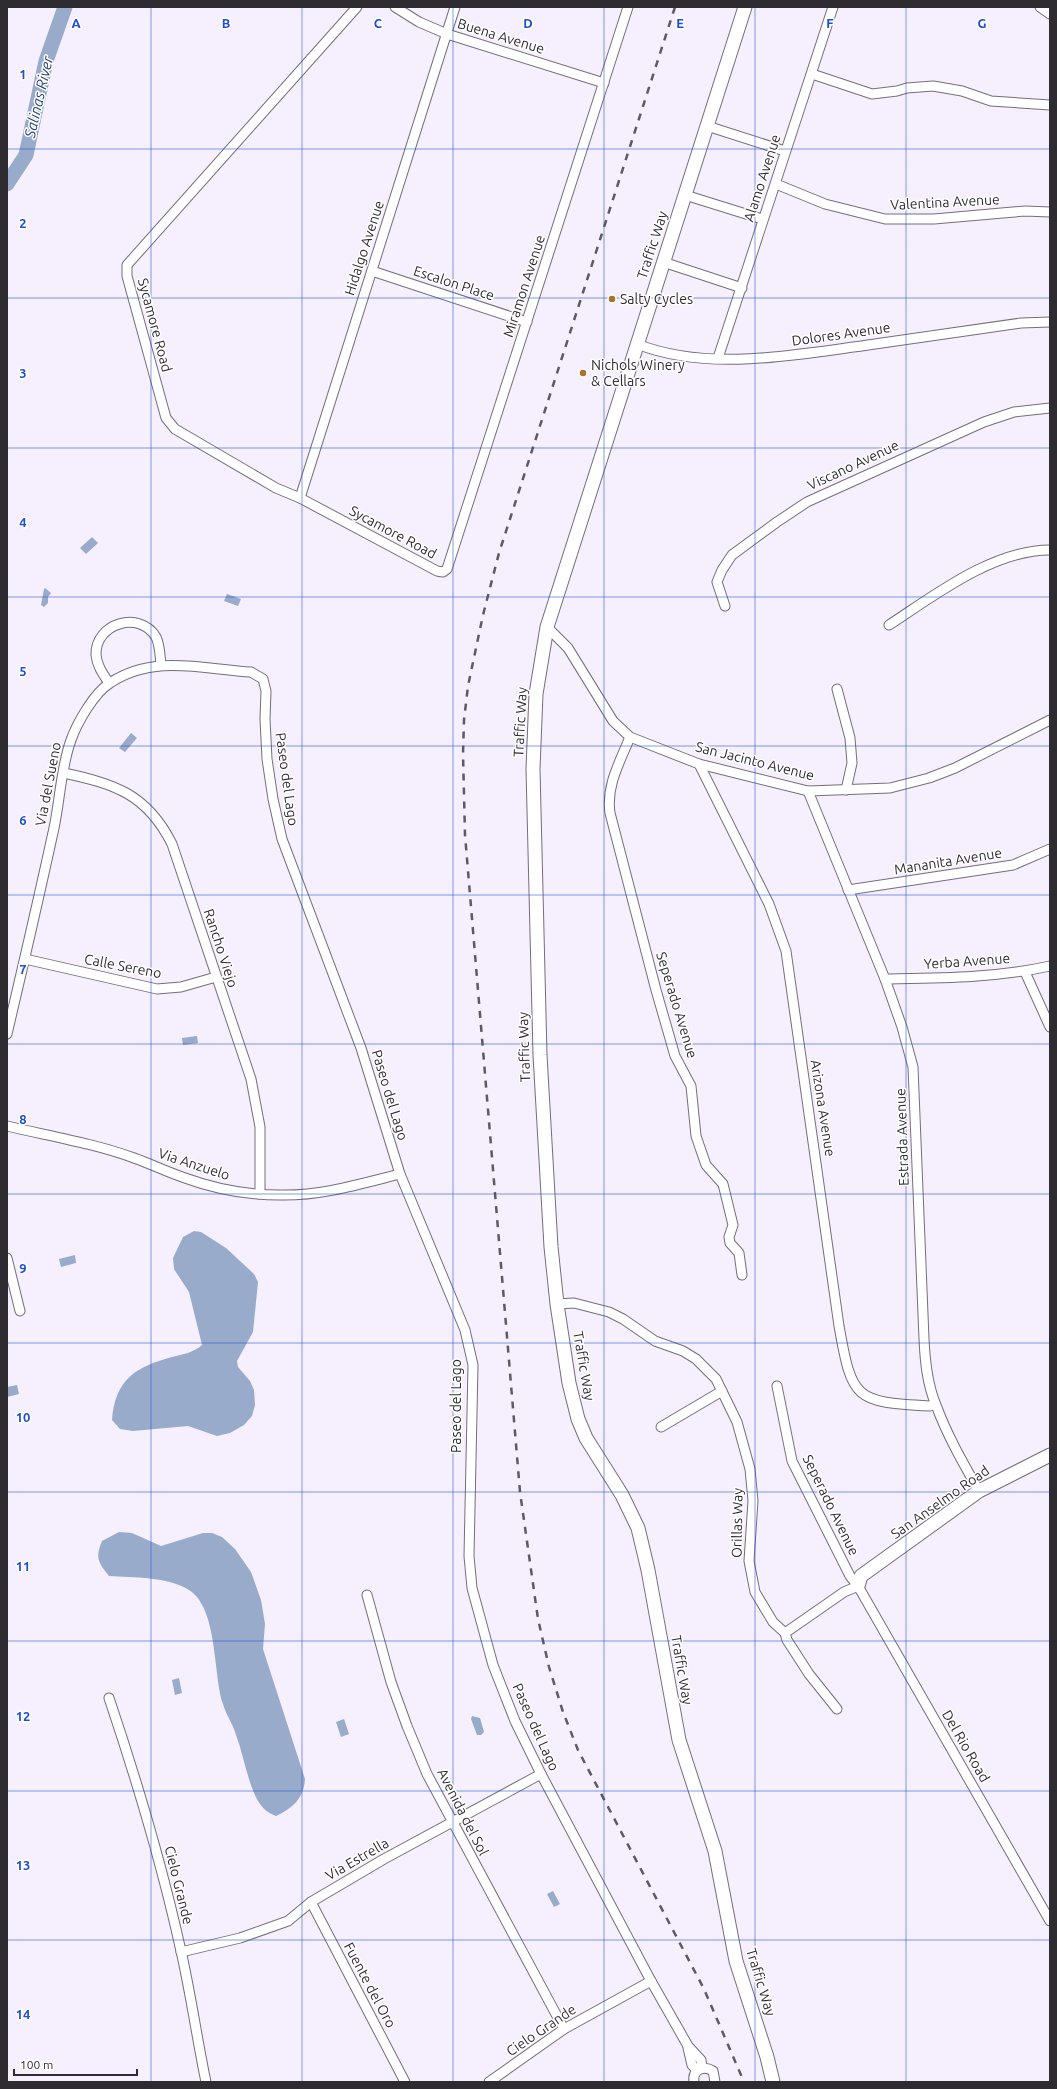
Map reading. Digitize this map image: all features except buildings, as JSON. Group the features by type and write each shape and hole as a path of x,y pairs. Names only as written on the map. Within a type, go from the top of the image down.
{"street":[{"name":"Sycamore Road","path":"357,7 127,265 127,276 166,418 175,429 276,488 300,498 437,571 443,572"},
{"name":"Buena Avenue","path":"395,7 419,22 446,34 604,83"},
{"name":"Hidalgo Avenue","path":"300,498 455,7"},
{"name":"Miramon Avenue","path":"443,572 447,569 628,7"},
{"name":"Traffic Way","path":"744,7 547,627 536,694 533,769 541,1070 545,1158 557,1304 568,1383 578,1419 598,1458 629,1507 638,1528 648,1570 679,1740 715,1851 736,1961 768,2057 773,2082"},
{"name":"Alamo Avenue","path":"718,358 742,288 762,219 776,184 785,151 812,74 833,7"},
{"path":"1040,7 1050,14"},
{"path":"812,74 872,94 897,91 907,88 933,86 962,91 991,100 1050,105"},
{"path":"707,126 785,151"},
{"name":"Valentina Avenue","path":"776,184 825,204 885,219 934,219 1025,211 1050,212"},
{"path":"685,195 762,219"},
{"path":"663,262 742,288"},
{"name":"Escalon Place","path":"372,271 527,322"},
{"name":"Dolores Avenue","path":"637,344 652,350 676,355 718,358 771,358 1021,323 1050,322"},
{"name":"Viscano Avenue","path":"725,606 717,582 722,570 732,555 807,502 984,422 1014,412 1050,408"},
{"path":"889,625 987,565 1013,555 1050,550"},
{"path":"109,683 98,663 97,646 105,632 119,623 136,623 150,630 159,644 162,665"},
{"name":"San Jacinto Avenue","path":"547,627 568,648 613,721 630,737 699,764 808,791 890,788 928,778 955,768 1050,720"},
{"name":"Via del Sueno","path":"7,1034 25,959 69,746 77,725 88,708 109,683 130,673 162,665 251,672 263,679"},
{"name":"Paseo del Lago","path":"263,679 266,691 264,712 267,759 273,799 282,839 361,1048 400,1174 458,1309 473,1365 469,1556 472,1588 493,1664 515,1721 541,1774 651,1981 688,2046 701,2060 699,2069 708,2068 712,2071 715,2082"},
{"path":"837,689 850,744 852,763 846,790"},
{"name":"Seperado Avenue","path":"630,737 612,782 609,804 610,813 656,990 675,1056 691,1086 696,1136 706,1165 722,1184 733,1225 729,1237 730,1243 739,1253 742,1275"},
{"name":"Arizona Avenue","path":"699,764 769,904 786,951 839,1326 850,1378 860,1392 884,1403 930,1406 935,1404"},
{"name":"Rancho Viejo","path":"64,773 104,782 115,786 133,797 157,819 174,849 251,1079 256,1103 261,1151 260,1194"},
{"name":"Estrada Avenue","path":"808,791 885,979 902,1027 913,1067 924,1338 927,1376 935,1404 958,1454 979,1491"},
{"name":"Mananita Avenue","path":"848,890 1013,865 1050,849"},
{"name":"Calle Sereno","path":"25,959 157,989 181,987 216,977"},
{"name":"Yerba Avenue","path":"885,979 952,978 1025,972 1050,966"},
{"path":"1025,972 1050,1027"},
{"name":"Via Anzuelo","path":"7,1126 109,1150 207,1186 260,1194 305,1194 329,1191 400,1174"},
{"path":"7,1258 20,1312"},
{"name":"Orillas Way","path":"557,1304 574,1303 602,1310 622,1319 655,1341 683,1351 696,1359 712,1373 731,1407 744,1442 752,1484 749,1561 753,1584 766,1612 773,1622 785,1633 787,1640 809,1674 837,1709"},
{"name":"Seperado Avenue","path":"777,1386 792,1461 850,1576 858,1586"},
{"path":"661,1427 722,1391"},
{"name":"San Anselmo Road","path":"858,1586 861,1576 979,1491 1050,1455"},
{"path":"785,1633 844,1592 858,1586"},
{"name":"Del Rio Road","path":"858,1586 1050,1921"},
{"name":"Avenida del Sol","path":"367,1595 391,1682 427,1774 564,2029"},
{"name":"Cielo Grande","path":"109,1698 151,1832 181,1952 206,2082"},
{"name":"Via Estrella","path":"181,1952 261,1932 288,1921 311,1902 451,1821 541,1774"},
{"name":"Fuente del Oro","path":"311,1902 405,2082"},
{"name":"Cielo Grande","path":"489,2082 564,2029 651,1981"},
{"path":"694,2082 693,2076 699,2069"}],"water":[{"path":"92,537 98,543 86,554 80,548"},
{"path":"45,588 51,593 48,597 48,603 44,607 41,605"},
{"path":"227,594 241,599 238,606 224,601"},
{"path":"131,733 137,738 125,752 119,748"},
{"path":"197,1036 198,1043 183,1045 182,1038"},
{"path":"194,1231 201,1232 226,1248 254,1274 258,1282 253,1332 237,1361 238,1367 250,1381 254,1390 255,1405 252,1416 244,1425 230,1433 217,1436 188,1426 133,1431 120,1429 112,1420 114,1406 117,1395 129,1377 147,1365 191,1352 202,1345 189,1292 174,1269 173,1258 183,1237"},
{"path":"75,1255 76,1263 61,1267 59,1259"},
{"path":"17,1385 19,1394 7,1397 7,1387"},
{"path":"119,1532 132,1533 161,1546 203,1533 212,1533 222,1537 235,1549 251,1572 261,1600 265,1624 263,1649 305,1779 300,1797 288,1810 276,1816 271,1814 262,1806 254,1793 235,1731 223,1704 210,1626 205,1611 198,1599 189,1590 171,1582 150,1578 109,1576 102,1567 98,1556 102,1541"},
{"path":"179,1678 182,1693 175,1695 172,1680"},
{"path":"472,1716 480,1718 484,1732 481,1735 477,1735 471,1719"},
{"path":"344,1719 349,1734 341,1737 336,1722"},
{"path":"553,1891 560,1904 554,1907 547,1894"}],"waterway":[{"name":"Salinas River","path":"7,184 26,155 46,61 65,7"}],"railway":[{"path":"675,7 499,553 483,615 468,686 464,720 463,754 465,835 520,1492 538,1619 549,1667 563,1712 578,1750 704,1989 744,2082"}],"place":[{"name":"Salty Cycles","path":"612,299"},
{"name":"Nichols Winery & Cellars","path":"583,373"}]}
